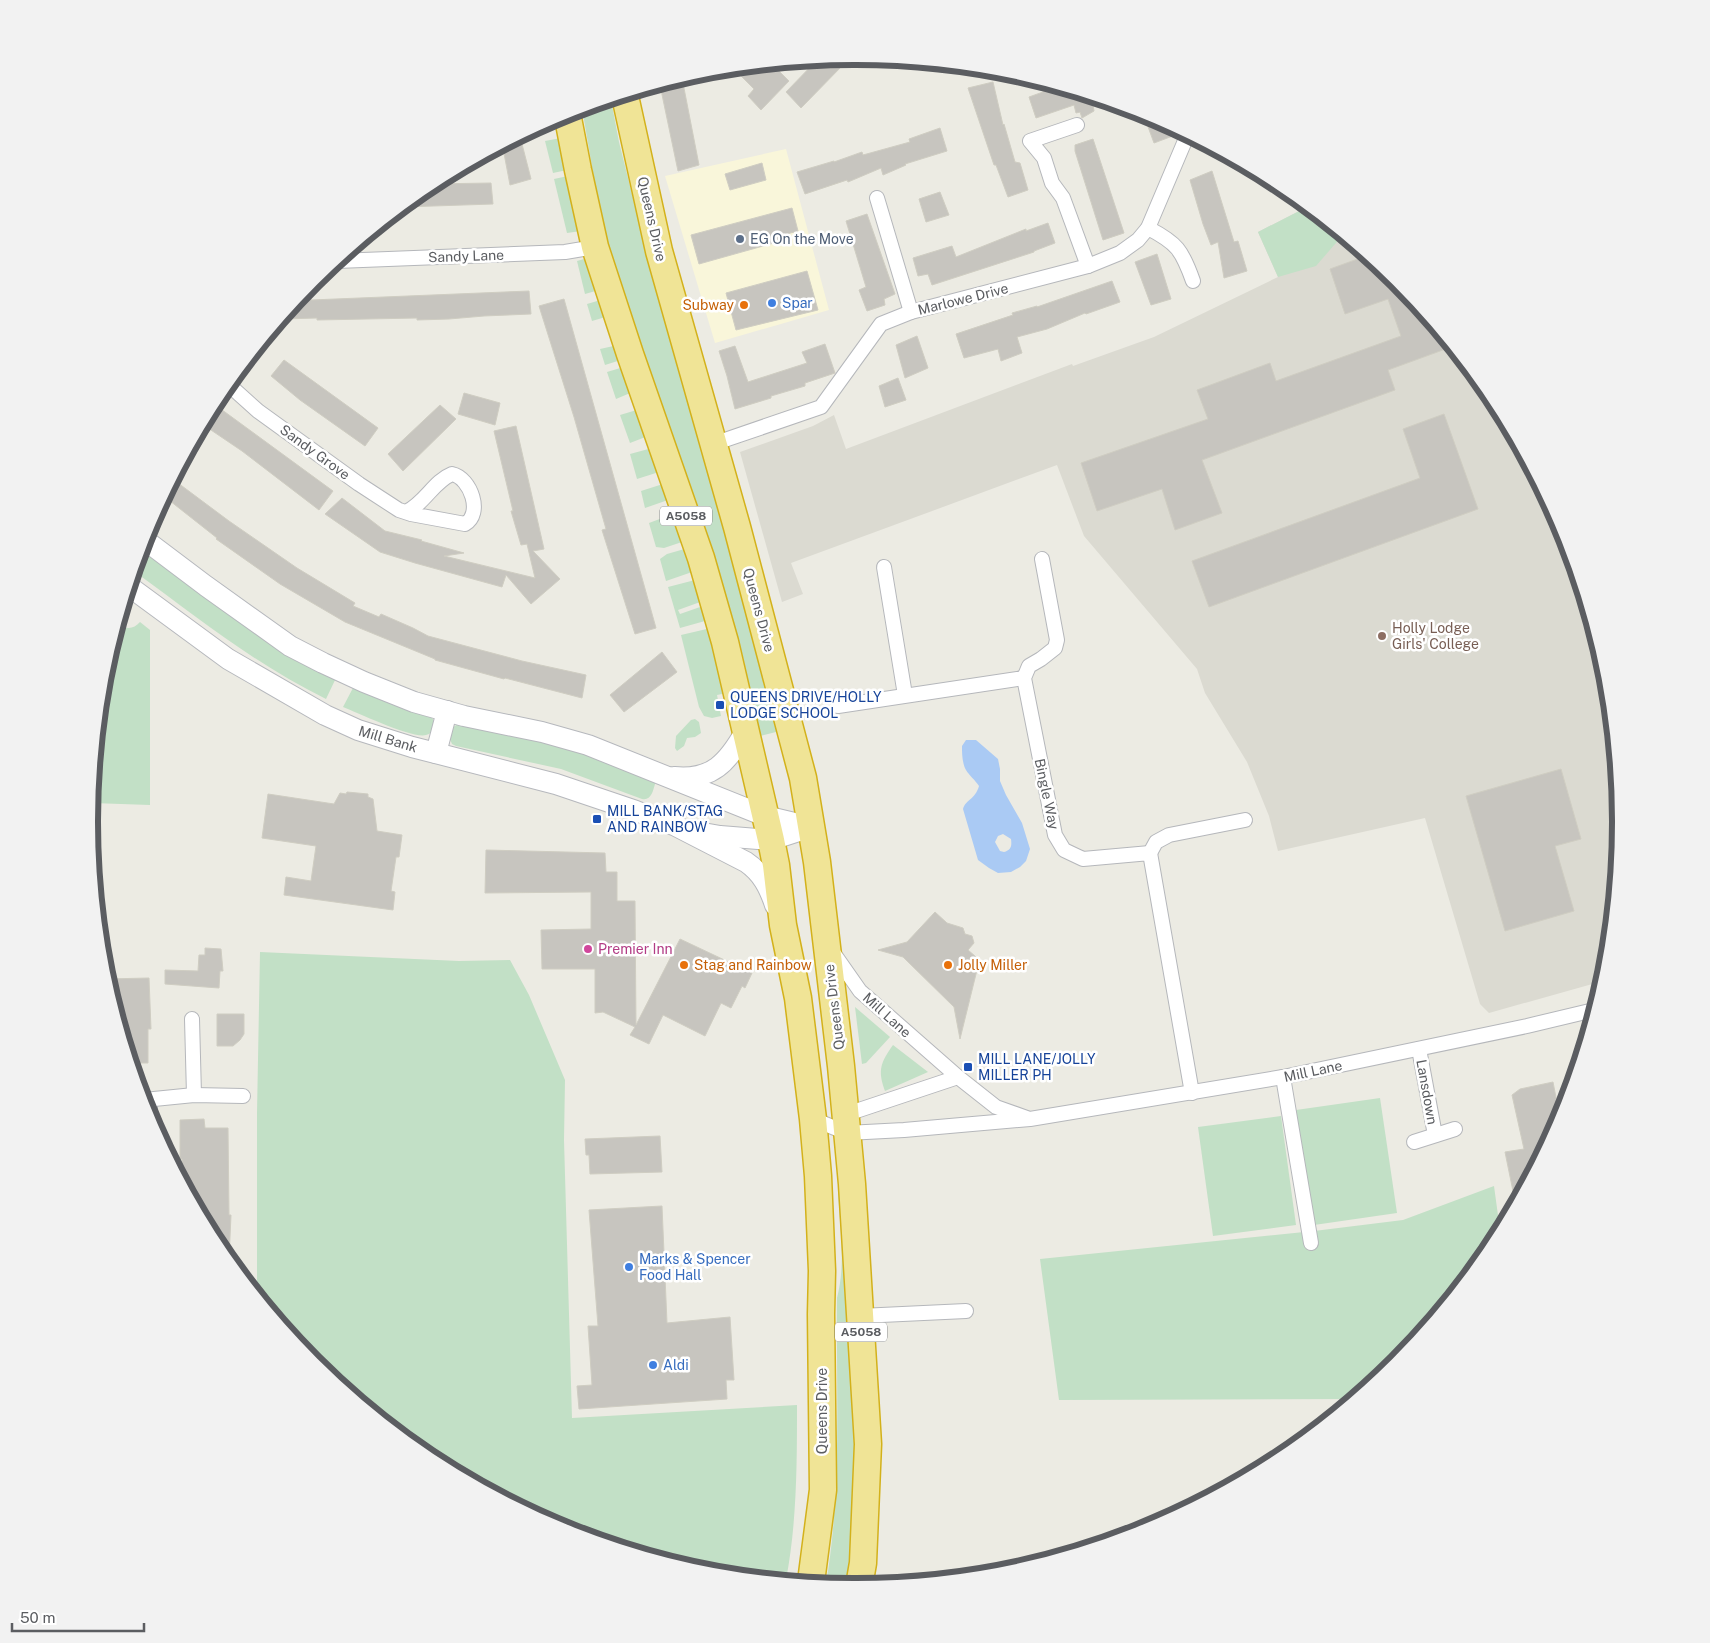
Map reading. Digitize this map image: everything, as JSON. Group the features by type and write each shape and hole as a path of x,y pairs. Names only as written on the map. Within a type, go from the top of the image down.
{"highway":[{"name":"Queens Drive","path":"626,101 659,251 737,527 803,778 811,827 842,1077 860,1316 868,1444 863,1563 860,1578"},
{"name":"Queens Drive","path":"569,122 595,247 701,558 725,642 776,865 783,925 798,998 818,1176 822,1271 822,1490 812,1576"},
{"path":"813,1119 830,1102 842,1077"}],"street":[{"path":"1077,125 1030,141 1044,158 1052,183 1063,198 1088,266"},
{"name":"Marlowe Drive","path":"713,444 821,407 880,324 911,312 1088,266 1120,253 1138,240 1148,228 1185,141"},
{"path":"878,198 911,312"},
{"path":"1148,228 1174,243 1185,258 1193,281"},
{"name":"Sandy Lane","path":"348,261 565,252 595,247"},
{"name":"Sandy Grove","path":"234,390 266,417 359,484 399,510 406,512 465,524 472,519 471,490 464,478 452,474 444,477 422,502 406,512"},
{"path":"151,545 290,646 322,663 414,702 542,732 588,745 662,776 768,828"},
{"path":"838,706 1024,678 1029,666 1055,648 1057,640 1042,559"},
{"path":"884,567 905,695"},
{"name":"Mill Bank","path":"135,591 228,659 325,715 358,730 436,753 556,784 676,826 720,836 768,828 811,827"},
{"name":"Bingle Way","path":"1024,678 1055,835 1064,850 1083,859 1150,853"},
{"path":"436,753 447,711"},
{"path":"662,776 688,778 706,774 724,762 734,752 745,732"},
{"path":"1192,1093 1150,853 1156,842 1169,834 1245,820"},
{"name":"Mill Bank","path":"676,826 756,869 770,890 783,925"},
{"name":"Mill Lane","path":"826,943 860,991 958,1078 996,1107 1030,1119"},
{"name":"Mill Lane","path":"813,1119 904,1130 1030,1119 1283,1078 1587,1012"},
{"path":"192,1019 194,1095"},
{"name":"Lansdown","path":"1419,1049 1435,1135"},
{"name":"Mill Lane","path":"846,1124 958,1078"},
{"path":"1283,1078 1311,1243"},
{"path":"152,1099 194,1095 243,1096"},
{"name":"Lansdown","path":"1414,1142 1455,1129"},
{"path":"860,1316 966,1311"}],"shaded area":[{"path":"786,149 829,310 715,343 665,176"},
{"name":"Holly Lodge Girls' College","path":"1301,210 1354,253 1390,287 1424,323 1484,401 1510,443 1554,532 1586,626 1597,674 1610,772 1612,822 1610,871 1605,920 1594,984 1489,1013 1480,1004 1425,818 1278,851 1269,816 1247,762 1205,693 1197,669 1084,536 1057,465 791,563 803,594 782,602 740,452 813,426 834,415 846,449 1072,364 1073,366 1154,337 1278,277 1258,232"}],"green space":[{"path":"612,105 633,198 780,731 760,736 743,657 721,577 603,231 583,116"},
{"path":"561,138 567,170 553,173 545,141"},
{"path":"568,176 581,231 567,233 554,179"},
{"path":"1301,210 1339,240 1316,266 1278,277 1258,232"},
{"path":"584,259 599,290 585,294 577,261"},
{"path":"604,299 609,316 592,321 587,304"},
{"path":"618,345 624,359 605,365 600,349"},
{"path":"627,366 635,391 616,399 607,372"},
{"path":"640,409 648,436 630,443 620,415"},
{"path":"652,448 659,472 637,479 630,454"},
{"path":"666,483 668,500 645,508 641,491"},
{"path":"673,514 685,541 664,548 656,547 649,523"},
{"path":"688,548 695,571 666,581 660,559 667,554"},
{"path":"148,553 336,678 326,699 275,671 204,623 140,576"},
{"path":"695,580 703,601 678,610 680,614 703,606 707,616 705,621 680,628 668,587"},
{"path":"140,622 150,630 150,805 99,803 105,723 113,674 124,627 130,628"},
{"path":"711,628 727,693 717,695 721,716 712,718 704,716 699,707 681,635"},
{"path":"354,686 431,716 435,723 432,730 426,735 410,733 385,725 343,707"},
{"path":"695,719 699,722 701,733 695,737 687,738 684,746 677,751 675,748 676,736 691,720"},
{"path":"460,723 532,738 601,759 655,782 655,784 650,797 642,799 561,769 456,746 452,744 449,737 453,727"},
{"path":"260,952 459,961 510,960 529,995 565,1080 564,1140 572,1418 797,1405 794,1515 787,1574 756,1572 659,1552 612,1538 565,1520 520,1500 477,1477 435,1451 394,1422 356,1390 286,1320 257,1284 257,1113"},
{"path":"855,1007 890,1037 866,1063 862,1064"},
{"path":"893,1045 928,1072 885,1091 881,1077 881,1066"},
{"path":"1380,1098 1397,1213 1314,1225 1296,1110"},
{"path":"1281,1116 1296,1225 1213,1236 1198,1127"},
{"path":"1494,1186 1498,1219 1484,1242 1424,1320 1390,1356 1343,1399 1059,1400 1040,1259 1403,1220"},
{"path":"838,1192 843,1192 856,1454 853,1535 847,1578 827,1577 836,1477 837,1298 842,1259"}],"water":[{"path":"966,740 976,740 998,759 1000,781 1022,823 1030,849 1026,861 1011,872 998,873 978,860 963,809 979,786 967,772 962,746","holes":["1003,834 1011,839 1008,850 1000,851 995,842 998,836"]}],"building":[{"path":"842,66 801,108 786,92 810,67"},
{"path":"777,69 789,81 761,110 748,96 754,89 739,74"},
{"path":"993,82 1003,125 1015,162 1020,163 1028,190 1008,197 996,165 994,165 968,88"},
{"path":"683,85 699,165 678,171 661,91"},
{"path":"1048,90 1093,103 1094,111 1082,118 1080,112 1076,113 1074,105 1036,118 1029,97"},
{"path":"1147,124 1174,136 1154,143"},
{"path":"940,128 947,151 905,164 883,175 881,168 848,182 847,180 805,194 797,172 862,152 863,155 910,142 909,139"},
{"path":"1093,139 1124,233 1103,240 1075,151 1075,145"},
{"path":"522,144 531,179 510,185 504,152"},
{"path":"762,163 766,180 730,190 725,174"},
{"path":"1212,171 1234,242 1238,241 1247,271 1224,278 1218,242 1211,245 1190,180"},
{"path":"491,183 493,204 414,207 448,184"},
{"path":"940,192 949,215 926,222 919,199"},
{"path":"792,208 798,231 779,236 781,241 699,264 691,235"},
{"path":"867,214 895,294 884,299 885,305 867,311 859,290 866,287 846,221"},
{"path":"1048,223 1055,243 1034,252 932,285 928,274 918,276 913,258 952,246 956,257 1026,229 1026,231"},
{"path":"1157,254 1171,299 1151,305 1135,262"},
{"path":"1360,258 1424,323 1445,349 1388,370 1395,390 1202,460 1222,513 1175,530 1162,489 1097,511 1081,463 1208,419 1197,390 1270,363 1276,381 1401,336 1388,299 1345,314 1330,269"},
{"path":"807,271 818,310 736,330 726,293"},
{"path":"1112,281 1120,302 1085,313 1047,329 1017,337 1022,353 1001,361 998,349 964,358 956,334 1013,315 1012,313 1037,307"},
{"path":"529,291 531,314 417,320 417,318 317,320 317,318 290,319 311,297 311,300"},
{"path":"564,299 656,628 635,634 602,530 606,529 574,417 539,306"},
{"path":"917,336 928,368 905,378 896,345"},
{"path":"825,344 835,373 805,383 805,386 735,409 719,351 735,346 748,382 807,363 802,352"},
{"path":"284,360 378,428 365,446 300,400 271,376"},
{"path":"898,378 906,400 885,407 879,386"},
{"path":"464,393 500,403 495,425 458,414"},
{"path":"440,405 456,419 403,471 388,454"},
{"path":"221,409 333,491 319,510 242,451 209,429"},
{"path":"1444,414 1478,509 1209,607 1192,561 1420,478 1403,429"},
{"path":"516,426 544,549 533,551 560,579 531,604 506,575 502,587 380,552 325,514 342,498 385,531 464,553 444,556 535,578 527,544 521,545 511,511 513,511 494,431"},
{"path":"179,484 297,568 355,603 353,606 379,617 381,614 428,636 522,661 586,675 582,698 435,660 345,622 280,584 170,501"},
{"path":"662,652 677,672 624,712 610,695"},
{"path":"1561,769 1581,839 1555,846 1574,911 1505,931 1466,796"},
{"path":"347,792 368,794 368,797 373,799 377,831 402,835 399,857 396,857 391,891 395,892 393,910 284,895 286,877 311,881 316,846 262,838 268,794 334,804 340,793 346,794"},
{"name":"Premier Inn","path":"486,850 605,853 606,872 617,872 617,901 635,901 636,1025 680,939 752,973 745,988 742,986 731,1008 721,1003 705,1036 663,1015 649,1044 630,1035 635,1027 603,1012 595,1013 595,969 542,969 541,930 591,929 591,892 485,893"},
{"name":"Jolly Miller","path":"935,912 947,923 963,928 965,934 972,936 974,943 968,950 983,963 977,970 960,1039 954,1007 903,957 878,950 907,942"},
{"path":"205,948 221,949 223,971 220,971 219,988 165,984 165,970 198,971 199,955 205,955"},
{"path":"149,978 151,1029 148,1029 148,1063 138,1063 124,1017 115,979"},
{"path":"217,1014 244,1014 244,1034 233,1046 217,1046"},
{"path":"1553,1082 1557,1103 1513,1193 1505,1152 1524,1149 1512,1095 1520,1089"},
{"path":"204,1119 205,1128 228,1128 229,1215 231,1215 230,1247 200,1200 182,1166 182,1159 180,1159 180,1120"},
{"path":"660,1136 662,1172 590,1174 589,1155 586,1155 585,1139"},
{"path":"662,1206 667,1323 730,1317 734,1380 726,1380 727,1399 579,1409 577,1386 592,1385 588,1326 598,1326 589,1210"}],"place":[{"name":"EG On the Move","path":"740,239"},
{"name":"Spar","path":"772,303"},
{"name":"Subway","path":"744,305"},
{"name":"Holly Lodge Girls' College","path":"1382,636"},
{"name":"QUEENS DRIVE/HOLLY LODGE SCHOOL","path":"720,705"},
{"name":"MILL BANK/STAG AND RAINBOW","path":"597,819"},
{"name":"Premier Inn","path":"588,949"},
{"name":"Stag and Rainbow","path":"684,965"},
{"name":"Jolly Miller","path":"948,965"},
{"name":"MILL LANE/JOLLY MILLER PH","path":"968,1067"},
{"name":"Marks & Spencer Food Hall","path":"629,1267"},
{"name":"Aldi","path":"653,1365"}]}
